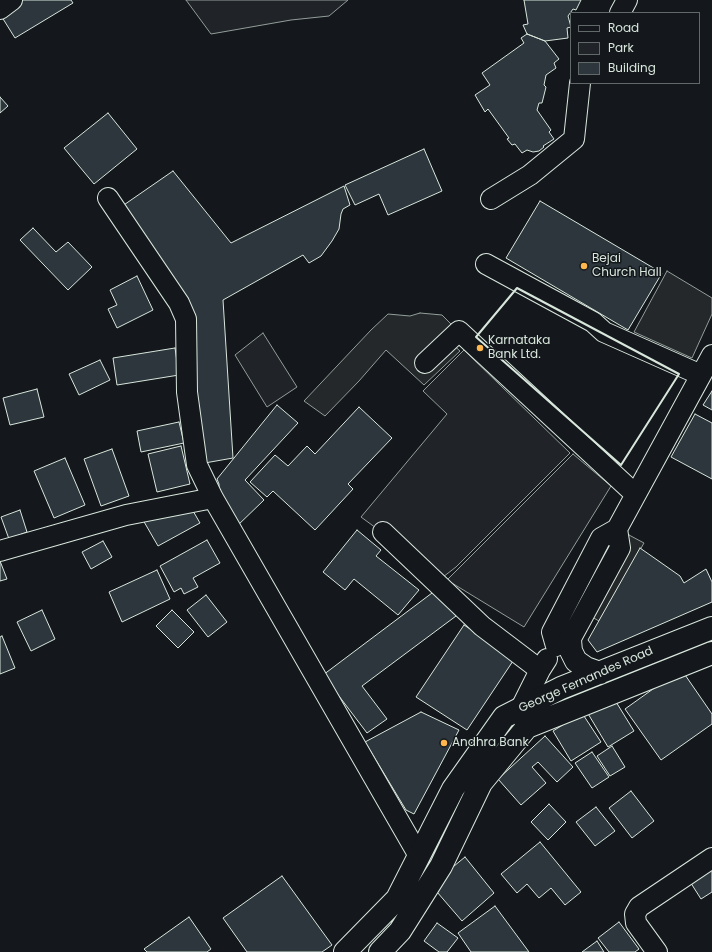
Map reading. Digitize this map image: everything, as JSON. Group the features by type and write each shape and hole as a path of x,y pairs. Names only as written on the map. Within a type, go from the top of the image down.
{"main road":[{"name":"George Fernandes Road","path":"345,952 397,899 452,790 504,717 561,688 712,628"},
{"path":"563,643 571,651 576,661 586,668 600,673"},
{"name":"George Fernandes Road","path":"380,952 400,931 441,866 480,783 527,727 712,653"}],"street":[{"path":"0,9 12,0"},
{"path":"621,12 627,0"},
{"path":"491,199 530,175 574,139 580,84"},
{"path":"108,198 179,303 186,319 187,392 197,465 213,498 418,856"},
{"path":"486,264 593,322 604,332 701,375"},
{"path":"426,363 459,331 635,494"},
{"path":"521,734 521,708 540,670 563,643 620,548 617,529 712,355"},
{"path":"0,551 126,515 213,498"},
{"path":"383,532 482,626 540,670"},
{"path":"657,952 636,923 635,914 639,907 712,858"}],"green space":[{"path":"186,0 348,0 329,16 291,20 211,34"},
{"path":"263,333 297,387 267,407 235,355"},
{"path":"464,350 570,453 456,567 443,577 361,517 447,414 423,391"},
{"path":"573,454 611,486 524,627 447,580"}],"shaded area":[{"path":"667,271 712,298 712,314 692,358 634,332"},
{"path":"420,313 442,315 451,324 441,334 460,351 424,385 386,350 359,381 325,416 304,401 388,314 410,316"},
{"path":"629,535 644,543 599,621 583,612"}],"building":[{"path":"20,0 71,0 73,3 15,38 0,14"},
{"path":"524,0 581,0 576,10 573,9 568,16 570,27 567,28 568,38 545,41 527,34 523,25 528,24"},
{"path":"527,34 545,41 559,59 554,63 556,68 546,75 544,85 546,87 542,103 539,103 537,110 551,130 549,132 554,139 543,146 544,147 539,151 533,152 527,150 522,153 515,144 512,145 507,139 509,138 488,109 485,112 475,95 490,85 482,73 524,43 521,38"},
{"path":"0,97 8,106 0,113"},
{"path":"108,113 137,149 94,184 64,148"},
{"path":"424,149 442,191 388,215 379,194 355,205 345,185"},
{"path":"173,171 231,243 344,186 350,205 343,209 339,229 321,256 309,263 303,255 223,300 233,458 199,464 187,314 118,209"},
{"name":"Bejai Church Hall","path":"540,201 662,273 628,330 506,258"},
{"path":"33,228 56,252 68,242 92,267 68,290 20,240"},
{"path":"137,276 153,310 117,328 108,309 117,305 110,290"},
{"path":"175,348 179,375 117,385 113,358"},
{"path":"100,360 110,380 79,395 69,374"},
{"path":"37,389 44,417 10,425 3,398"},
{"path":"712,391 712,410 703,405"},
{"path":"277,405 298,423 245,480 264,500 236,527 219,499 219,484 217,479"},
{"path":"359,407 392,438 348,484 353,489 315,530 273,491 267,497 250,482 275,455 288,466 307,446 315,454"},
{"path":"695,414 712,423 712,479 671,457"},
{"path":"179,422 184,443 141,452 137,431"},
{"path":"181,446 190,484 157,492 148,454"},
{"path":"112,449 129,496 101,506 84,459"},
{"path":"65,458 85,505 54,518 34,471"},
{"path":"185,497 200,523 158,546 143,520"},
{"path":"20,510 27,532 9,539 1,517"},
{"path":"357,530 381,550 376,556 419,590 398,615 354,579 345,590 323,572"},
{"path":"207,540 220,563 193,578 198,587 184,594 181,588 174,592 160,566"},
{"path":"103,541 112,557 91,569 82,552"},
{"path":"640,548 680,576 684,583 706,569 712,582 712,602 597,652 588,640"},
{"path":"0,561 7,579 0,581"},
{"path":"157,570 170,599 122,622 109,592"},
{"path":"436,590 456,616 362,686 387,719 367,733 323,675"},
{"path":"206,595 227,622 208,637 187,610"},
{"path":"42,610 55,639 31,651 17,622"},
{"path":"172,610 194,632 178,648 156,626"},
{"path":"464,625 515,658 467,730 416,697"},
{"path":"2,636 15,668 0,674 0,637"},
{"path":"681,669 712,714 712,724 661,760 625,709"},
{"path":"613,697 634,731 608,747 587,712"},
{"path":"421,712 459,730 414,814 406,810 365,742"},
{"path":"582,713 601,742 571,761 553,731"},
{"path":"545,736 573,767 557,782 538,762 532,767 546,783 521,805 498,779"},
{"path":"612,746 625,767 610,776 597,756"},
{"path":"592,752 609,777 592,788 575,763"},
{"path":"631,791 654,821 632,838 609,808"},
{"path":"549,804 566,822 548,840 531,822"},
{"path":"596,807 615,831 595,846 576,822"},
{"path":"540,842 581,892 565,905 551,888 539,898 527,884 517,893 501,874"},
{"path":"465,857 494,893 462,921 431,885"},
{"path":"712,862 712,892 701,899 687,877"},
{"path":"282,876 332,945 322,952 247,952 223,918"},
{"path":"495,906 529,952 471,952 458,933"},
{"path":"189,917 211,949 207,952 147,952 144,949"},
{"path":"619,922 639,949 635,952 609,952 598,938"},
{"path":"437,923 458,938 447,952 439,952 424,941"},
{"path":"597,941 604,952 582,952"}],"wall":[{"path":"517,288 679,374 621,465 476,337 517,288"}],"place":[{"name":"Bejai Church Hall","path":"584,266"},
{"name":"Karnataka Bank Ltd.","path":"480,348"},
{"name":"Andhra Bank","path":"444,743"}]}
